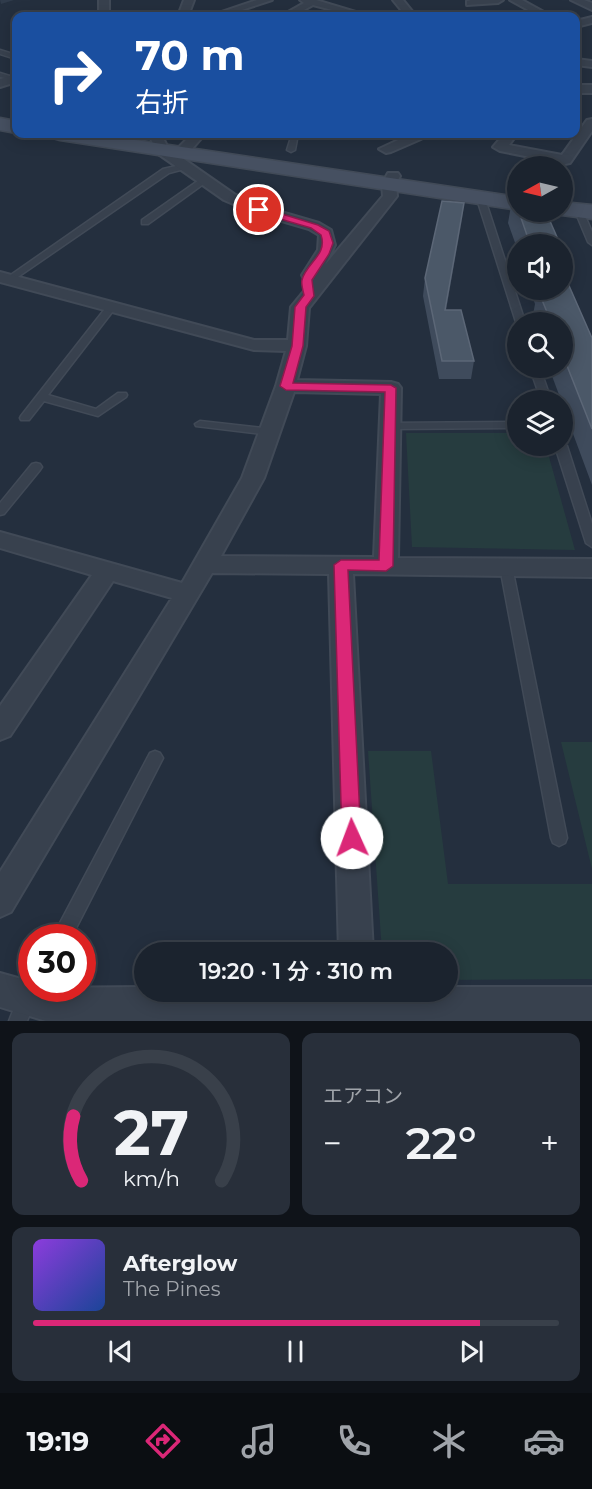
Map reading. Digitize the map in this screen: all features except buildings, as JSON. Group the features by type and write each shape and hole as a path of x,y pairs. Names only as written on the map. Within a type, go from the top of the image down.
{"street":[{"path":"227,12 267,0"},
{"path":"293,12 311,2 340,0"},
{"path":"398,0 408,12"},
{"path":"468,2 498,0"},
{"path":"515,0 538,12"},
{"path":"576,0 592,7"},
{"path":"311,2 341,12"},
{"path":"508,138 500,147 565,160 592,124"},
{"path":"110,138 159,142 391,180 507,203"},
{"path":"186,147 195,138"},
{"path":"386,149 411,138"},
{"path":"159,142 185,166 239,201 259,210 314,226 326,233 328,243 325,254 307,280 309,296"},
{"path":"0,901 188,594 253,478 286,386 297,346 300,307 390,196 391,180"},
{"path":"4,278 254,345 297,346"},
{"path":"286,386 391,388 386,566"},
{"path":"1,541 188,594"},
{"path":"205,564 592,568"},
{"path":"341,565 356,942"},
{"path":"0,728 107,572"},
{"path":"36,1002 51,1005 240,1013 333,1002"},
{"path":"378,1002 452,1013 592,1004"}],"lane":[{"path":"291,150 294,138"},
{"path":"4,278 166,171 185,166"},
{"path":"145,222 205,180"},
{"path":"481,199 518,312"},
{"path":"578,211 592,242"},
{"path":"25,418 111,307"},
{"path":"43,397 98,413 122,395"},
{"path":"200,424 270,432"},
{"path":"389,426 507,425"},
{"path":"564,456 592,543"},
{"path":"0,511 36,466"},
{"path":"506,567 559,838"},
{"path":"68,924 155,758"}],"green space":[{"path":"406,433 507,433 507,456 549,456 575,550 412,547"},
{"path":"561,742 592,742 592,869"},
{"path":"368,751 431,751 448,884 592,884 592,979 458,980 458,942 381,942"}],"route":[{"path":"259,210 314,226 326,233 328,243 325,254 307,280 309,296 300,307 297,346 286,386 391,388 386,566 341,565 352,838"}]}
